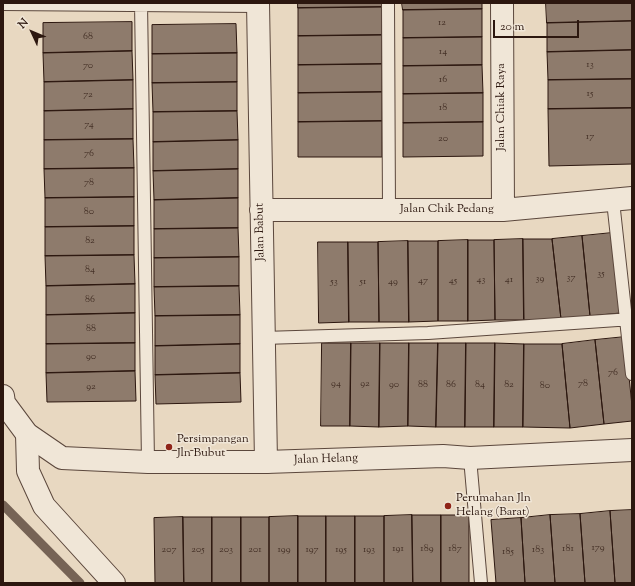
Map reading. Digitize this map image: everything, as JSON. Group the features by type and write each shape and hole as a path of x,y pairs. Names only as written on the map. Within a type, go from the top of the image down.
{"street":[{"name":"Jalan Chiak Raya","path":"502,3 503,210"},
{"name":"Jalan Babut","path":"258,4 266,462"},
{"name":"Jalan Chik Pedang","path":"261,210 503,210 622,200"},
{"name":"Jalan Helang","path":"3,396 4,403 28,434 62,458 148,462 266,462 443,456 470,458 632,450"},
{"path":"28,434 28,471 44,506 114,583"}],"lane":[{"path":"388,3 389,210"},
{"path":"3,4 258,4"},
{"path":"141,4 148,462"},
{"path":"622,200 632,374"},
{"path":"263,338 428,333 629,320"},
{"path":"470,458 480,583"}],"building":[{"path":"298,3 382,3 382,7 298,8"},
{"path":"402,3 482,3 482,9 403,10"},
{"path":"546,3 632,3 632,21 547,23"},
{"path":"382,7 382,35 298,36 298,8"},
{"path":"482,9 482,37 403,38 403,10"},
{"path":"632,21 632,50 547,52 547,23"},
{"path":"132,22 132,51 43,53 43,23"},
{"path":"236,24 237,53 152,54 152,25"},
{"path":"382,35 382,64 298,65 298,36"},
{"path":"482,37 482,65 403,66 403,38"},
{"path":"632,50 632,79 548,80 547,52"},
{"path":"132,51 133,80 44,82 43,53"},
{"path":"237,53 237,82 152,83 152,54"},
{"path":"382,64 382,92 298,93 298,65"},
{"path":"482,65 483,93 403,94 403,66"},
{"path":"632,79 632,108 548,109 548,80"},
{"path":"133,80 133,109 44,111 44,82"},
{"path":"237,82 237,111 153,112 152,83"},
{"path":"382,92 382,121 298,122 298,93"},
{"path":"483,93 483,122 403,123 403,94"},
{"path":"632,108 632,164 549,166 548,109"},
{"path":"133,109 133,139 44,140 44,111"},
{"path":"237,111 238,140 153,142 153,112"},
{"path":"382,121 382,157 298,157 298,122"},
{"path":"483,122 483,156 403,157 403,123"},
{"path":"133,139 134,168 44,169 44,140"},
{"path":"238,140 238,169 153,171 153,142"},
{"path":"134,168 134,197 45,198 44,169"},
{"path":"238,169 238,198 154,200 153,171"},
{"path":"134,197 134,226 45,227 45,198"},
{"path":"238,198 238,228 154,229 154,200"},
{"path":"134,226 134,255 45,256 45,227"},
{"path":"238,228 239,257 154,258 154,229"},
{"path":"612,233 620,313 590,316 582,236"},
{"path":"582,236 590,316 561,319 552,239"},
{"path":"523,239 552,239 561,319 524,320"},
{"path":"523,239 524,320 495,320 494,240"},
{"path":"468,240 494,240 495,320 468,321"},
{"path":"468,240 468,321 438,321 438,241"},
{"path":"408,241 409,322 379,322 378,242"},
{"path":"408,241 438,241 438,321 409,322"},
{"path":"318,242 348,242 349,322 319,323"},
{"path":"348,242 378,242 379,322 349,322"},
{"path":"134,255 135,284 46,286 45,256"},
{"path":"239,257 239,286 154,287 154,258"},
{"path":"135,284 135,313 46,315 46,286"},
{"path":"239,286 240,315 155,316 154,287"},
{"path":"135,313 135,343 46,344 46,315"},
{"path":"240,315 240,344 155,346 155,316"},
{"path":"625,337 632,406 632,421 604,424 595,340"},
{"path":"595,340 604,424 570,428 562,344"},
{"path":"135,343 135,371 46,373 46,344"},
{"path":"322,343 351,343 350,426 321,426"},
{"path":"351,343 380,343 379,427 350,426"},
{"path":"380,343 409,343 408,426 379,427"},
{"path":"409,343 438,343 436,427 408,426"},
{"path":"438,343 466,343 465,427 436,427"},
{"path":"466,343 495,343 494,427 465,427"},
{"path":"495,343 524,344 523,427 494,427"},
{"path":"240,344 240,373 155,375 155,346"},
{"path":"524,344 562,344 570,428 523,427"},
{"path":"135,371 136,401 47,402 46,373"},
{"path":"240,373 241,402 156,404 155,375"},
{"path":"632,510 632,583 615,583 610,511"},
{"path":"610,511 615,583 585,583 580,514"},
{"path":"580,514 585,583 555,583 550,515"},
{"path":"412,515 413,583 384,583 384,516"},
{"path":"412,515 441,515 441,583 413,583"},
{"path":"441,515 469,515 469,583 441,583"},
{"path":"550,515 555,583 525,583 521,518"},
{"path":"298,516 298,583 269,583 269,517"},
{"path":"298,516 326,516 326,583 298,583"},
{"path":"326,516 355,516 355,583 326,583"},
{"path":"355,516 384,516 384,583 355,583"},
{"path":"183,517 184,583 155,583 154,518"},
{"path":"183,517 212,517 212,583 184,583"},
{"path":"212,517 241,517 241,583 212,583"},
{"path":"241,517 269,517 269,583 241,583"},
{"path":"521,518 525,583 496,583 491,520"}],"waterway":[{"path":"3,505 80,583"}],"place":[{"name":"Persimpangan Jln Bubut","path":"169,447"},
{"name":"Perumahan Jln Helang (Barat)","path":"448,506"}]}
